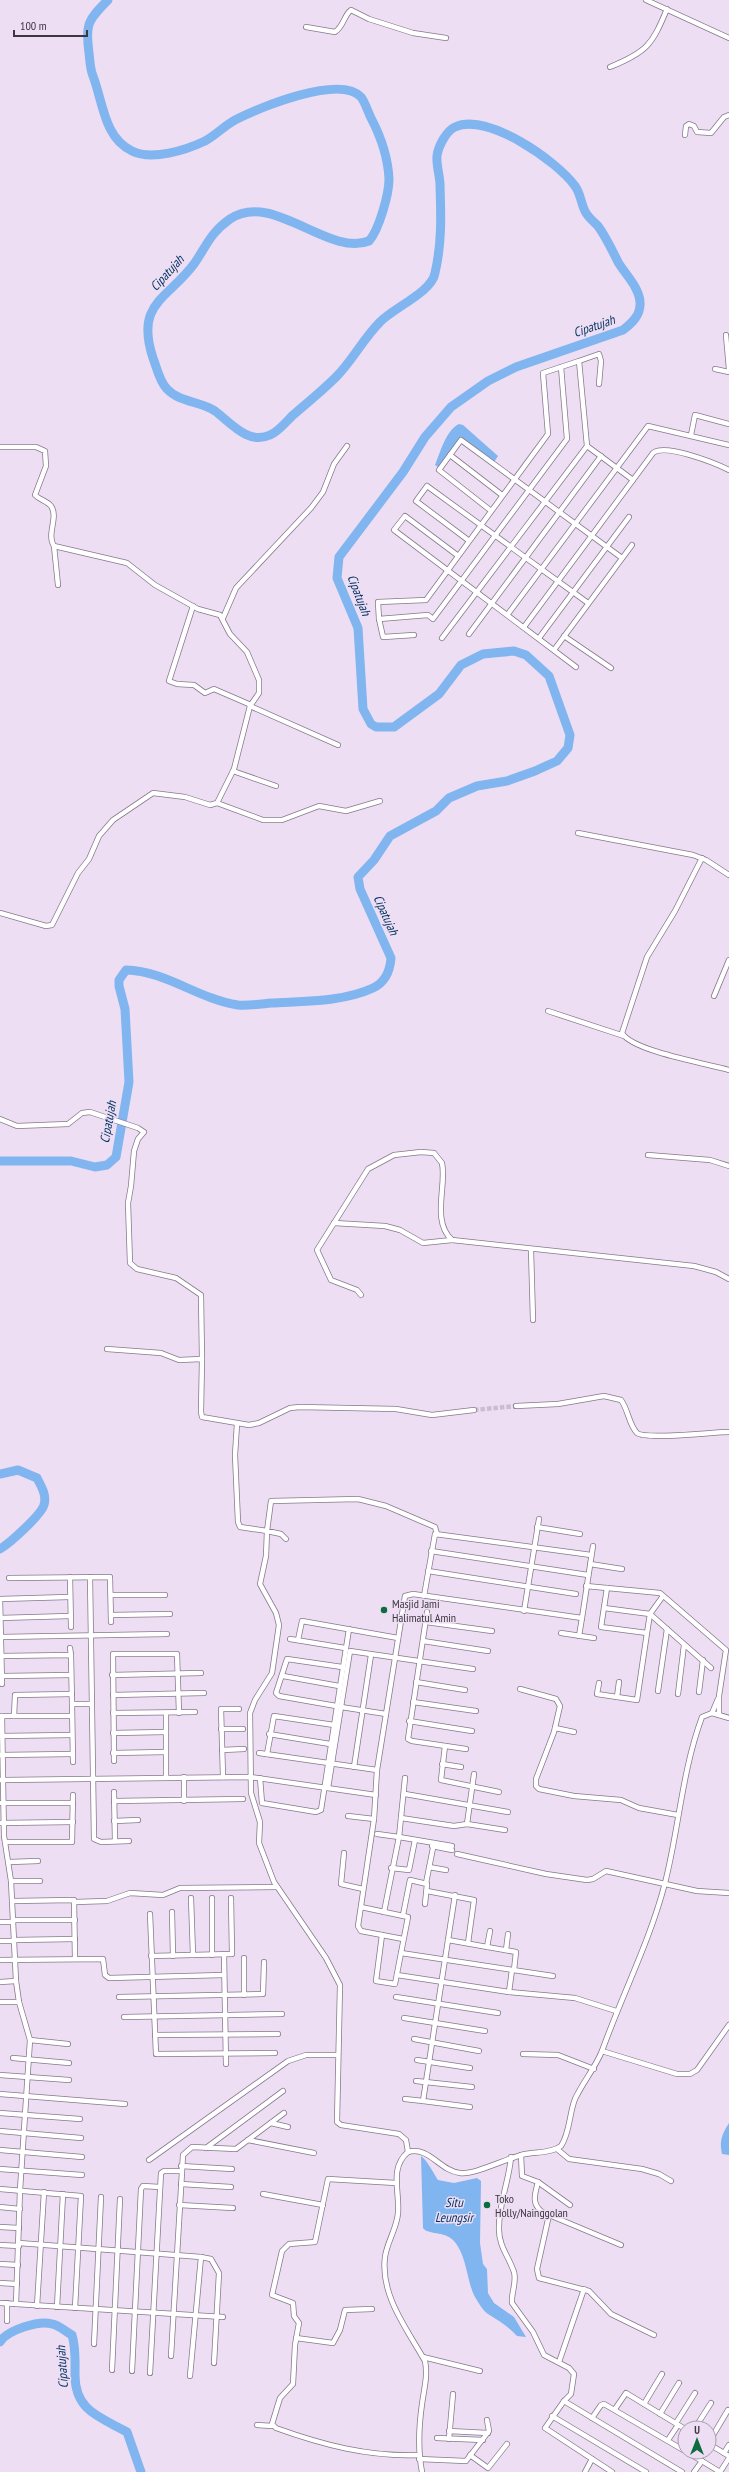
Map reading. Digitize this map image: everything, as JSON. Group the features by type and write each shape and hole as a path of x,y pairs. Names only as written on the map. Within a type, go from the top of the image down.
{"street":[{"path":"646,0 729,38"},
{"path":"610,67 645,50 667,9"},
{"path":"306,27 335,32 343,25 348,12 351,10 369,19 413,33 446,38"},
{"path":"685,135 686,126 689,124 694,126 698,132 711,133 724,117 729,115"},
{"path":"726,335 729,369"},
{"path":"414,635 383,637 379,619 378,602 426,600 490,510 548,434 543,373 599,354 601,361 599,384"},
{"path":"442,638 587,446 579,361"},
{"path":"379,619 428,615 433,619 568,439 561,367"},
{"path":"715,369 729,372"},
{"path":"691,435 695,415 729,424"},
{"path":"508,614 648,426 729,445"},
{"path":"490,510 439,470 461,440 622,558"},
{"path":"223,618 236,588 311,508 323,492 334,464 348,446"},
{"path":"587,446 633,480"},
{"path":"0,447 36,447 45,451 46,466 35,494 50,506 53,511 51,535 54,546 58,585"},
{"path":"524,627 653,453 661,449 714,462 729,470"},
{"path":"450,455 502,495"},
{"path":"469,634 601,456"},
{"path":"468,540 416,501 427,486 588,603"},
{"path":"457,555 405,516 394,530 508,614 576,667"},
{"path":"539,638 629,517"},
{"path":"554,650 632,545"},
{"path":"54,546 130,564 155,585 200,610 218,613 223,618 230,634 247,652 259,680 259,693 251,706 233,771 217,803"},
{"path":"193,606 169,681 177,684 194,685 206,693 214,689 338,745"},
{"path":"564,636 611,668"},
{"path":"233,771 276,786"},
{"path":"0,912 46,926 54,924 99,836 113,820 148,794 161,793 185,797 210,805 217,803 244,815 263,820 282,820 319,806 346,811 380,801"},
{"path":"578,833 702,858 729,875"},
{"path":"624,1036 622,1029 647,957 674,911 702,858"},
{"path":"714,996 729,960"},
{"path":"548,1011 624,1036 639,1044 681,1059 729,1070"},
{"path":"0,1118 11,1125 25,1126 70,1124 84,1112 100,1115 138,1128 144,1133 138,1139 134,1151 127,1213 130,1263 137,1269 176,1278 201,1295 201,1415 207,1419 237,1424 259,1423 282,1411 300,1407 396,1409 432,1415 474,1410"},
{"path":"361,1295 357,1290 334,1283 318,1256 317,1250 368,1169 384,1158 394,1155 429,1152 437,1156 442,1163 440,1206 448,1235 452,1240"},
{"path":"648,1155 710,1160 729,1166"},
{"path":"334,1223 385,1226 400,1230 423,1243 452,1240 531,1250 694,1266 716,1272 729,1279"},
{"path":"531,1250 533,1320"},
{"path":"107,1348 161,1353 180,1360 202,1360"},
{"path":"516,1406 558,1404 611,1396 621,1400 634,1429 642,1435 654,1437 729,1432"},
{"path":"237,1424 236,1455 238,1522 240,1527 281,1534 286,1539"},
{"path":"422,2472 419,2457 421,2413 427,2369 423,2357 392,2303 385,2278 386,2250 398,2214 396,2183 398,2165 408,2152 406,2140 399,2134 342,2125 337,2122 337,2055 340,1985 326,1958 276,1887 259,1843 260,1822 251,1793 249,1722 252,1707 272,1673 279,1625 276,1613 260,1584 266,1556 270,1501 358,1499 417,1518 435,1527 437,1534"},
{"path":"524,1611 539,1519"},
{"path":"537,1528 580,1534"},
{"path":"437,1534 591,1555"},
{"path":"424,1596 434,1535 437,1534"},
{"path":"579,1636 593,1546"},
{"path":"431,1551 588,1575"},
{"path":"590,1564 622,1569"},
{"path":"428,1571 576,1594"},
{"path":"70,1577 71,1627"},
{"path":"90,1577 94,1839 98,1842 129,1841"},
{"path":"10,1578 110,1577 111,1622"},
{"path":"586,1586 660,1594 726,1650 719,1696 719,1715"},
{"path":"607,1588 601,1627 647,1633"},
{"path":"403,1939 359,1930 363,1889 374,1819 377,1770 405,1596 408,1594 582,1618"},
{"path":"111,1595 165,1595"},
{"path":"599,1683 597,1694 637,1700 650,1614 663,1596"},
{"path":"2,1684 0,1618 2,1598 70,1597"},
{"path":"604,1608 650,1614 711,1668"},
{"path":"428,1612 409,1722 409,1741 466,1749"},
{"path":"111,1615 170,1614"},
{"path":"0,1618 70,1616"},
{"path":"298,1640 302,1621 398,1638"},
{"path":"426,1622 492,1631"},
{"path":"330,1763 330,1744 339,1706 342,1667 345,1648 351,1629"},
{"path":"658,1691 667,1629"},
{"path":"561,1633 594,1638"},
{"path":"0,1637 167,1634"},
{"path":"290,1639 345,1648"},
{"path":"423,1641 488,1651"},
{"path":"678,1694 684,1645"},
{"path":"70,1648 72,1675 73,1762"},
{"path":"260,1778 262,1803 301,1810 320,1811 326,1788 339,1706 350,1651 473,1669"},
{"path":"114,1761 112,1655 176,1654 179,1674 179,1713"},
{"path":"354,1767 371,1655"},
{"path":"1,1656 70,1656"},
{"path":"342,1667 288,1658 283,1676 280,1680 277,1696 386,1714"},
{"path":"699,1692 703,1660"},
{"path":"112,1675 200,1673"},
{"path":"2,1676 72,1675"},
{"path":"283,1676 340,1686"},
{"path":"416,1682 465,1690"},
{"path":"617,1697 619,1682"},
{"path":"520,1689 558,1701 559,1713 555,1728 536,1779 536,1786 539,1789 574,1796 622,1800 639,1808 678,1815"},
{"path":"113,1695 204,1693"},
{"path":"14,1716 15,1695 72,1694"},
{"path":"712,1713 719,1696"},
{"path":"413,1702 476,1711"},
{"path":"72,1704 92,1704"},
{"path":"223,1777 221,1709 239,1709"},
{"path":"113,1713 195,1712"},
{"path":"166,1713 166,1777"},
{"path":"408,2152 422,2151 443,2167 459,2173 472,2173 521,2155 557,2149 565,2139 575,2100 594,2069 602,2051 616,2011 650,1928 665,1883 678,1815 698,1728 702,1717 712,1713 729,1718"},
{"path":"16,2304 20,2190 30,2040 19,2002 16,1982 10,1862 2,1823 1,1716 72,1716"},
{"path":"266,1754 272,1718 276,1716 334,1725"},
{"path":"409,1722 472,1731"},
{"path":"555,1728 574,1732"},
{"path":"221,1730 243,1729"},
{"path":"113,1733 166,1732"},
{"path":"269,1734 330,1744"},
{"path":"1,1736 72,1736"},
{"path":"445,1746 440,1778 442,1781 499,1792"},
{"path":"222,1750 244,1749"},
{"path":"113,1753 166,1752"},
{"path":"259,1753 377,1770"},
{"path":"1,1755 72,1754"},
{"path":"442,1764 461,1767"},
{"path":"467,1824 474,1774"},
{"path":"184,1777 184,1801"},
{"path":"1,1780 250,1777 376,1795"},
{"path":"384,1912 399,1837 405,1794 405,1778"},
{"path":"114,1792 115,1841"},
{"path":"405,1794 508,1812"},
{"path":"5,1842 71,1842 73,1839 73,1795"},
{"path":"114,1801 243,1799"},
{"path":"2,1803 73,1802"},
{"path":"348,1816 374,1819"},
{"path":"401,1818 454,1826 467,1824 505,1830"},
{"path":"114,1821 138,1820"},
{"path":"2,1823 73,1822"},
{"path":"376,1834 399,1837 452,1848"},
{"path":"403,1915 408,1882 408,1870 415,1840"},
{"path":"425,1904 427,1891 426,1883 433,1844"},
{"path":"344,1853 341,1884 363,1889"},
{"path":"456,1854 558,1876 590,1880 606,1871 697,1891 729,1893"},
{"path":"10,1862 38,1862"},
{"path":"429,1867 446,1870"},
{"path":"392,1868 408,1870"},
{"path":"408,1882 411,1880 426,1883"},
{"path":"11,1881 40,1881"},
{"path":"12,1901 107,1901 130,1894 163,1895 180,1888 276,1887"},
{"path":"427,1891 474,1900 468,1943"},
{"path":"423,2101 455,1896"},
{"path":"191,1898 193,1955"},
{"path":"212,1898 212,1955"},
{"path":"151,1956 224,1955 232,1953 231,1898"},
{"path":"74,1902 75,1959"},
{"path":"361,1907 403,1915 408,1919 395,1984 376,1981 382,1935"},
{"path":"172,1912 173,1956"},
{"path":"150,1914 157,2055 275,2053"},
{"path":"0,1922 75,1920"},
{"path":"487,1947 490,1931"},
{"path":"506,1950 508,1934"},
{"path":"0,1941 75,1939"},
{"path":"448,1940 506,1950 517,1954 509,1992"},
{"path":"401,1953 553,1976"},
{"path":"224,1955 226,2064"},
{"path":"244,1958 244,1995"},
{"path":"0,1960 103,1959 107,1977 224,1975"},
{"path":"119,1998 264,1994 264,1962"},
{"path":"396,1975 509,1992 575,1998 616,2011"},
{"path":"0,1982 16,1982"},
{"path":"396,1997 498,2013"},
{"path":"0,2002 19,2002"},
{"path":"124,2017 282,2014"},
{"path":"404,2018 485,2031"},
{"path":"602,2051 678,2074 690,2074 701,2066 729,2025"},
{"path":"155,2035 278,2034"},
{"path":"414,2039 479,2050"},
{"path":"30,2040 68,2044"},
{"path":"523,2054 558,2056 594,2069"},
{"path":"149,2160 288,2061 306,2055 337,2055"},
{"path":"13,2058 69,2063"},
{"path":"417,2060 470,2068"},
{"path":"0,2075 69,2080"},
{"path":"416,2081 472,2087"},
{"path":"206,2148 283,2091"},
{"path":"0,2094 125,2104"},
{"path":"405,2099 470,2107"},
{"path":"0,2113 80,2119"},
{"path":"171,2356 180,2184 183,2155 189,2148 234,2149 284,2113"},
{"path":"271,2123 288,2128"},
{"path":"0,2131 81,2138"},
{"path":"248,2140 314,2153"},
{"path":"557,2149 569,2159 642,2169 659,2174 671,2182"},
{"path":"0,2150 82,2157"},
{"path":"521,2155 522,2176 538,2182 570,2205"},
{"path":"511,2158 509,2177 500,2210 499,2230 501,2246 514,2277 512,2303 534,2332 544,2355 569,2368 575,2378 571,2394 552,2416 545,2428 609,2471"},
{"path":"150,2373 162,2172 181,2168 232,2169"},
{"path":"0,2169 82,2175"},
{"path":"272,2426 278,2401 293,2384 298,2320 294,2316 293,2303 273,2296 272,2287 284,2247 289,2244 315,2242 323,2205 326,2181 331,2178 396,2183"},
{"path":"538,2182 534,2197 535,2204 542,2212 621,2246"},
{"path":"180,2184 231,2187"},
{"path":"132,2372 141,2188 143,2186 160,2187"},
{"path":"0,2189 81,2196 75,2308"},
{"path":"37,2306 44,2192"},
{"path":"57,2307 62,2194"},
{"path":"263,2194 323,2205"},
{"path":"94,2344 102,2197"},
{"path":"112,2370 120,2199"},
{"path":"179,2206 233,2208"},
{"path":"0,2207 20,2209"},
{"path":"549,2215 540,2250 537,2276 549,2282 584,2289 594,2294 611,2314 654,2335"},
{"path":"0,2227 19,2228"},
{"path":"0,2245 60,2246 211,2258 219,2273 214,2363"},
{"path":"190,2376 201,2258"},
{"path":"0,2264 18,2265"},
{"path":"0,2283 17,2284"},
{"path":"560,2362 584,2289"},
{"path":"0,2303 223,2317"},
{"path":"6,2321 8,2303"},
{"path":"296,2338 333,2343 341,2325 344,2310 372,2309"},
{"path":"423,2357 480,2371"},
{"path":"644,2404 662,2374"},
{"path":"660,2414 679,2383"},
{"path":"615,2410 626,2393 677,2424 668,2440"},
{"path":"679,2420 695,2393"},
{"path":"449,2438 453,2394"},
{"path":"564,2401 682,2472"},
{"path":"700,2420 711,2403"},
{"path":"592,2418 602,2404 677,2446"},
{"path":"717,2429 728,2410"},
{"path":"552,2416 646,2472"},
{"path":"257,2425 272,2426 333,2447 380,2455 466,2461 488,2433 487,2420"},
{"path":"449,2431 488,2433"},
{"path":"437,2438 483,2440"},
{"path":"470,2455 488,2468 507,2444"},
{"path":"694,2472 702,2461 720,2472 727,2456 729,2445"},
{"path":"717,2449 727,2456"},
{"path":"585,2472 592,2459"}],"water":[{"path":"459,424 463,425 498,456 494,462 461,438 438,467 435,465 447,436 454,427"},
{"path":"729,2123 729,2155 722,2154 721,2141"},
{"name":"Situ Leungsir","path":"421,2156 438,2180 454,2183 477,2178 481,2181 480,2243 483,2264 487,2269 488,2293 494,2303 514,2317 526,2337 517,2336 507,2326 482,2309 472,2291 464,2260 458,2246 453,2240 445,2235 429,2232 423,2228"}],"waterway":[{"name":"Cipatujah","path":"0,1161 71,1161 95,1167 107,1165 116,1157 129,1082 125,1009 119,986 119,980 126,970 155,975 209,997 238,1005 336,998 361,993 377,986 386,976 390,967 391,958 360,889 358,877 374,860 390,836 436,811 449,798 477,786 507,781 535,771 557,761 568,748 570,735 549,676 526,655 514,651 483,654 461,665 439,694 394,727 376,727 371,724 363,709 358,628 337,578 339,557 403,472 425,437 451,407 488,381 516,367 623,330 635,318 640,307 637,291 618,262 601,230 586,213 577,189 566,176 538,152 502,132 485,126 469,124 452,129 443,140 437,156 441,207 439,251 435,273 432,280 420,293 380,322 342,371 292,416 282,427 276,432 262,437 247,435 234,427 215,411 172,394 164,386 160,378 148,340 148,325 151,314 164,295 194,264 209,240 223,224 246,212 264,212 282,217 336,240 353,243 369,241 380,221 389,186 386,155 375,125 361,97 350,91 336,89 299,95 261,108 235,120 205,141 179,151 159,155 140,154 132,151 123,145 110,128 102,108 91,68 87,35 88,29 92,18 108,0"},
{"name":"Cipatujah","path":"0,1474 18,1470 37,1478 45,1498 42,1510 18,1535 0,1549"},
{"name":"Cipatujah","path":"0,2342 16,2330 39,2323 55,2325 72,2335 75,2350 76,2387 79,2397 84,2405 99,2417 127,2432 141,2472"}],"tunnel":[{"path":"474,1410 516,1406"}],"place":[{"name":"Masjid Jami Halimatul Amin","path":"384,1610"},
{"name":"Toko Holly/Nainggolan","path":"487,2205"}]}
